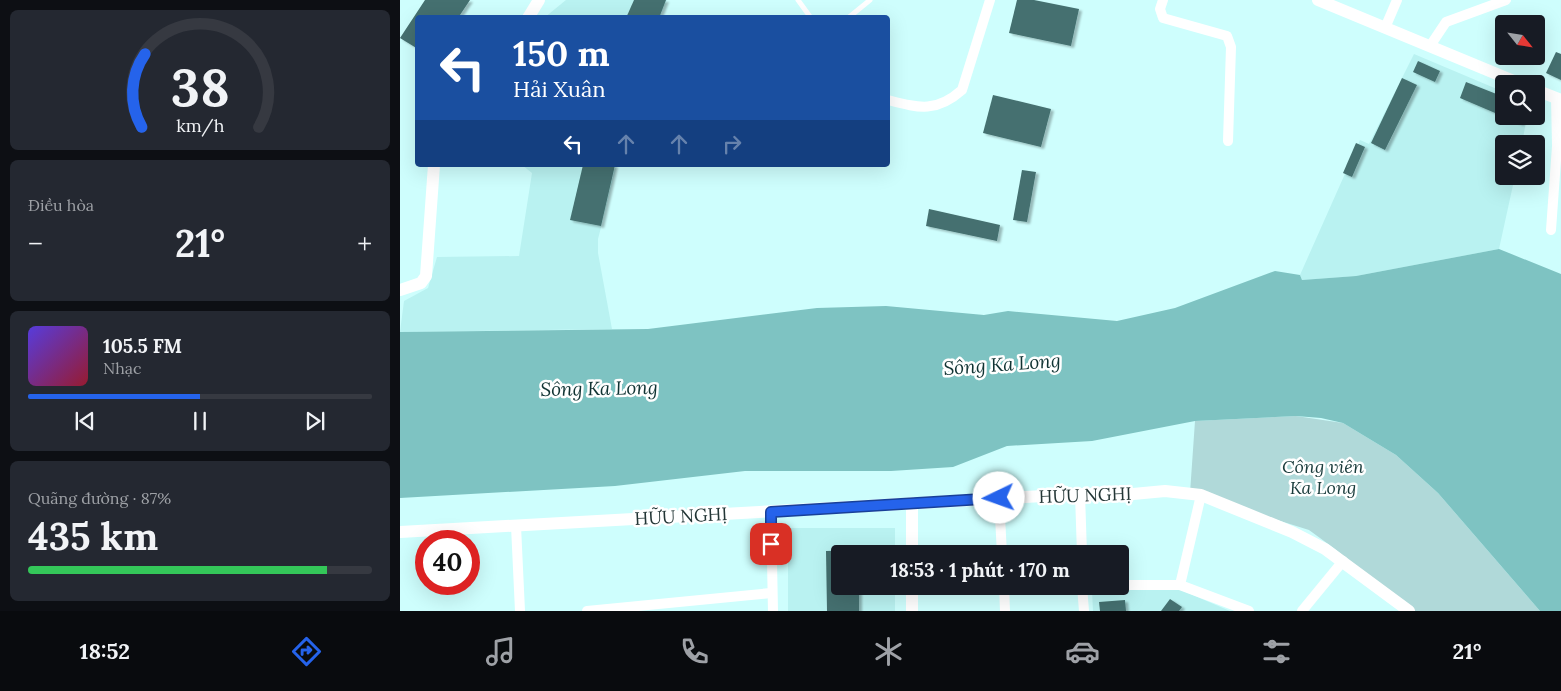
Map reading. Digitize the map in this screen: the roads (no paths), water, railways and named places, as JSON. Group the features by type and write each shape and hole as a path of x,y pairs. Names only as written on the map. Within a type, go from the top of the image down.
{"street":[{"path":"530,15 539,0"},
{"path":"890,101 921,109 951,100 962,90 990,0"},
{"path":"1163,0 1160,9 1163,18 1226,36 1231,47 1228,141"},
{"path":"1318,0 1499,75"},
{"path":"1385,28 1397,0"},
{"path":"1430,46 1446,22 1506,0"},
{"path":"1545,94 1559,99 1551,230"},
{"path":"400,290 421,283 426,276 434,167"},
{"name":"HỮU NGHỊ","path":"400,532 999,498 1080,494 1133,494 1164,491 1201,495 1292,532 1326,549 1409,611"},
{"path":"1080,494 1082,545"},
{"path":"1180,584 1201,495"},
{"path":"999,498 1002,545"},
{"path":"912,503 912,545"},
{"path":"771,512 773,611"},
{"path":"516,526 520,611"},
{"path":"1302,611 1343,561"},
{"path":"1129,584 1180,584 1249,611"},
{"path":"587,611 772,593"},
{"path":"912,595 912,611"},
{"path":"1005,595 1006,611"},
{"path":"1083,595 1084,611"}],"lane":[{"path":"798,0 809,15"},
{"path":"852,15 870,0"}],"water":[{"name":"Sông Ka Long","path":"1499,249 1561,274 1561,611 1540,611 1438,493 1396,455 1343,423 1321,418 1296,416 1195,421 1092,441 1007,446 953,467 891,471 745,471 615,486 400,498 400,332 648,329 817,308 886,306 984,315 1008,311 1117,321 1175,308 1275,271 1300,275 1302,280 1356,276"}],"park label":[{"name":"Công viên Ka Long","path":"1323,476"}]}
